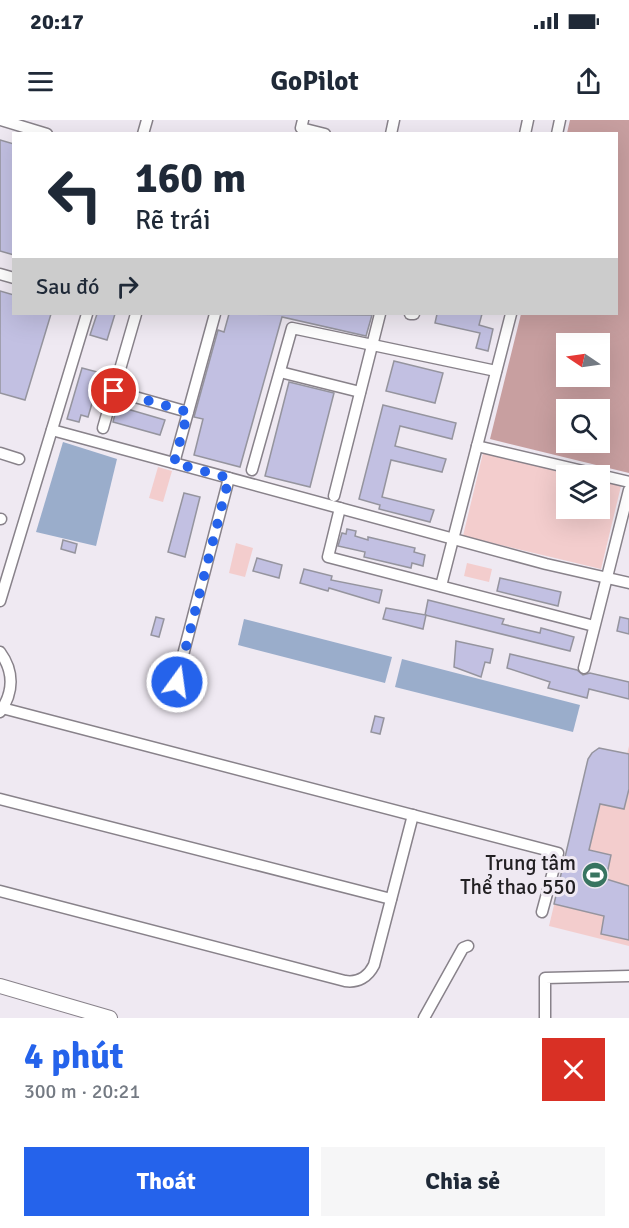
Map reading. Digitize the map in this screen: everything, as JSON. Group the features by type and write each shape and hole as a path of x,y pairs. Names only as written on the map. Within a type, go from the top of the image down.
{"main road":[{"path":"0,986 72,1012 110,1018"}],"street":[{"path":"1,120 40,132"},
{"path":"303,120 301,128 317,132"},
{"path":"0,601 87,315"},
{"path":"103,428 136,315"},
{"path":"174,463 214,315"},
{"path":"334,496 380,315"},
{"path":"441,586 511,315"},
{"path":"252,470 292,328 496,371"},
{"path":"280,372 360,392"},
{"path":"114,391 188,412"},
{"path":"52,430 453,539 629,583"},
{"path":"477,446 629,482"},
{"path":"0,453 19,459"},
{"path":"177,682 229,478"},
{"path":"584,668 629,490"},
{"path":"340,508 328,557 594,626"},
{"path":"0,652 8,666 11,680 9,695 1,710 558,853 542,912"},
{"path":"0,799 391,899"},
{"path":"0,891 349,982 363,978 374,965 413,815"},
{"path":"424,1018 463,948 468,946"},
{"path":"545,1018 545,978 629,976"}],"shaded area":[{"path":"570,120 629,120 629,473 610,468 610,465 596,465 490,439 521,315 618,315 618,132 567,132"},
{"path":"483,453 556,470 556,519 610,519 610,483 621,486 601,569 463,536"},
{"path":"158,467 172,471 163,502 149,498"},
{"path":"236,543 253,548 245,577 229,573"},
{"path":"467,563 492,569 489,582 464,576"},
{"name":"Trung tâm Thể thao 550","path":"629,746 629,946 549,926 590,755 599,748 627,754"}],"water":[{"path":"63,442 117,459 96,546 36,532"},
{"path":"244,619 392,657 385,683 238,645"},
{"path":"402,659 580,705 573,732 395,687"}],"building":[{"path":"0,140 12,143 12,254 0,251"},
{"path":"0,291 12,294 12,315 51,315 25,400 0,393"},
{"path":"97,315 115,315 107,340 90,335"},
{"path":"229,315 372,315 366,336 282,317 240,467 194,455 203,419 194,417 218,330 224,332"},
{"path":"437,315 482,315 479,325 493,329 488,351 476,348 480,333 435,323"},
{"path":"394,361 443,373 435,403 386,391"},
{"path":"82,368 101,373 88,417 81,415 79,422 67,419"},
{"path":"289,382 334,393 310,487 265,476"},
{"path":"383,405 456,423 452,439 400,426 395,446 446,459 442,472 391,460 382,497 434,510 430,522 379,509 380,505 359,499"},
{"path":"117,406 165,420 160,435 113,422"},
{"path":"184,493 200,497 185,557 168,552"},
{"path":"347,529 356,531 355,536 368,540 368,537 415,548 414,552 425,555 423,566 412,563 411,568 364,557 365,552 338,546 342,533 346,534"},
{"path":"63,540 77,544 75,553 61,549"},
{"path":"257,558 282,565 279,578 253,571"},
{"path":"304,569 332,576 331,580 382,590 379,603 329,588 328,591 300,583"},
{"path":"500,578 561,592 558,606 497,591"},
{"path":"428,600 504,619 502,624 540,633 541,628 574,637 570,651 425,615"},
{"path":"386,608 426,615 423,629 383,619"},
{"path":"156,617 164,619 159,637 151,635"},
{"path":"620,617 629,619 629,634 617,631"},
{"path":"456,641 493,649 490,663 485,662 481,677 454,667"},
{"path":"510,654 577,670 583,675 590,673 629,682 629,699 589,689 587,698 548,688 550,682 507,668"},
{"path":"375,716 384,718 380,734 371,732"},
{"name":"Trung tâm Thể thao 550","path":"599,748 629,754 629,789 624,809 600,804 589,850 611,855 606,879 629,886 629,940 601,934 604,916 554,904 588,759"}],"place":[{"name":"Trung tâm Thể thao 550","path":"595,875"}],"route":[{"path":"114,391 188,412 174,463 229,478 177,682"}]}
